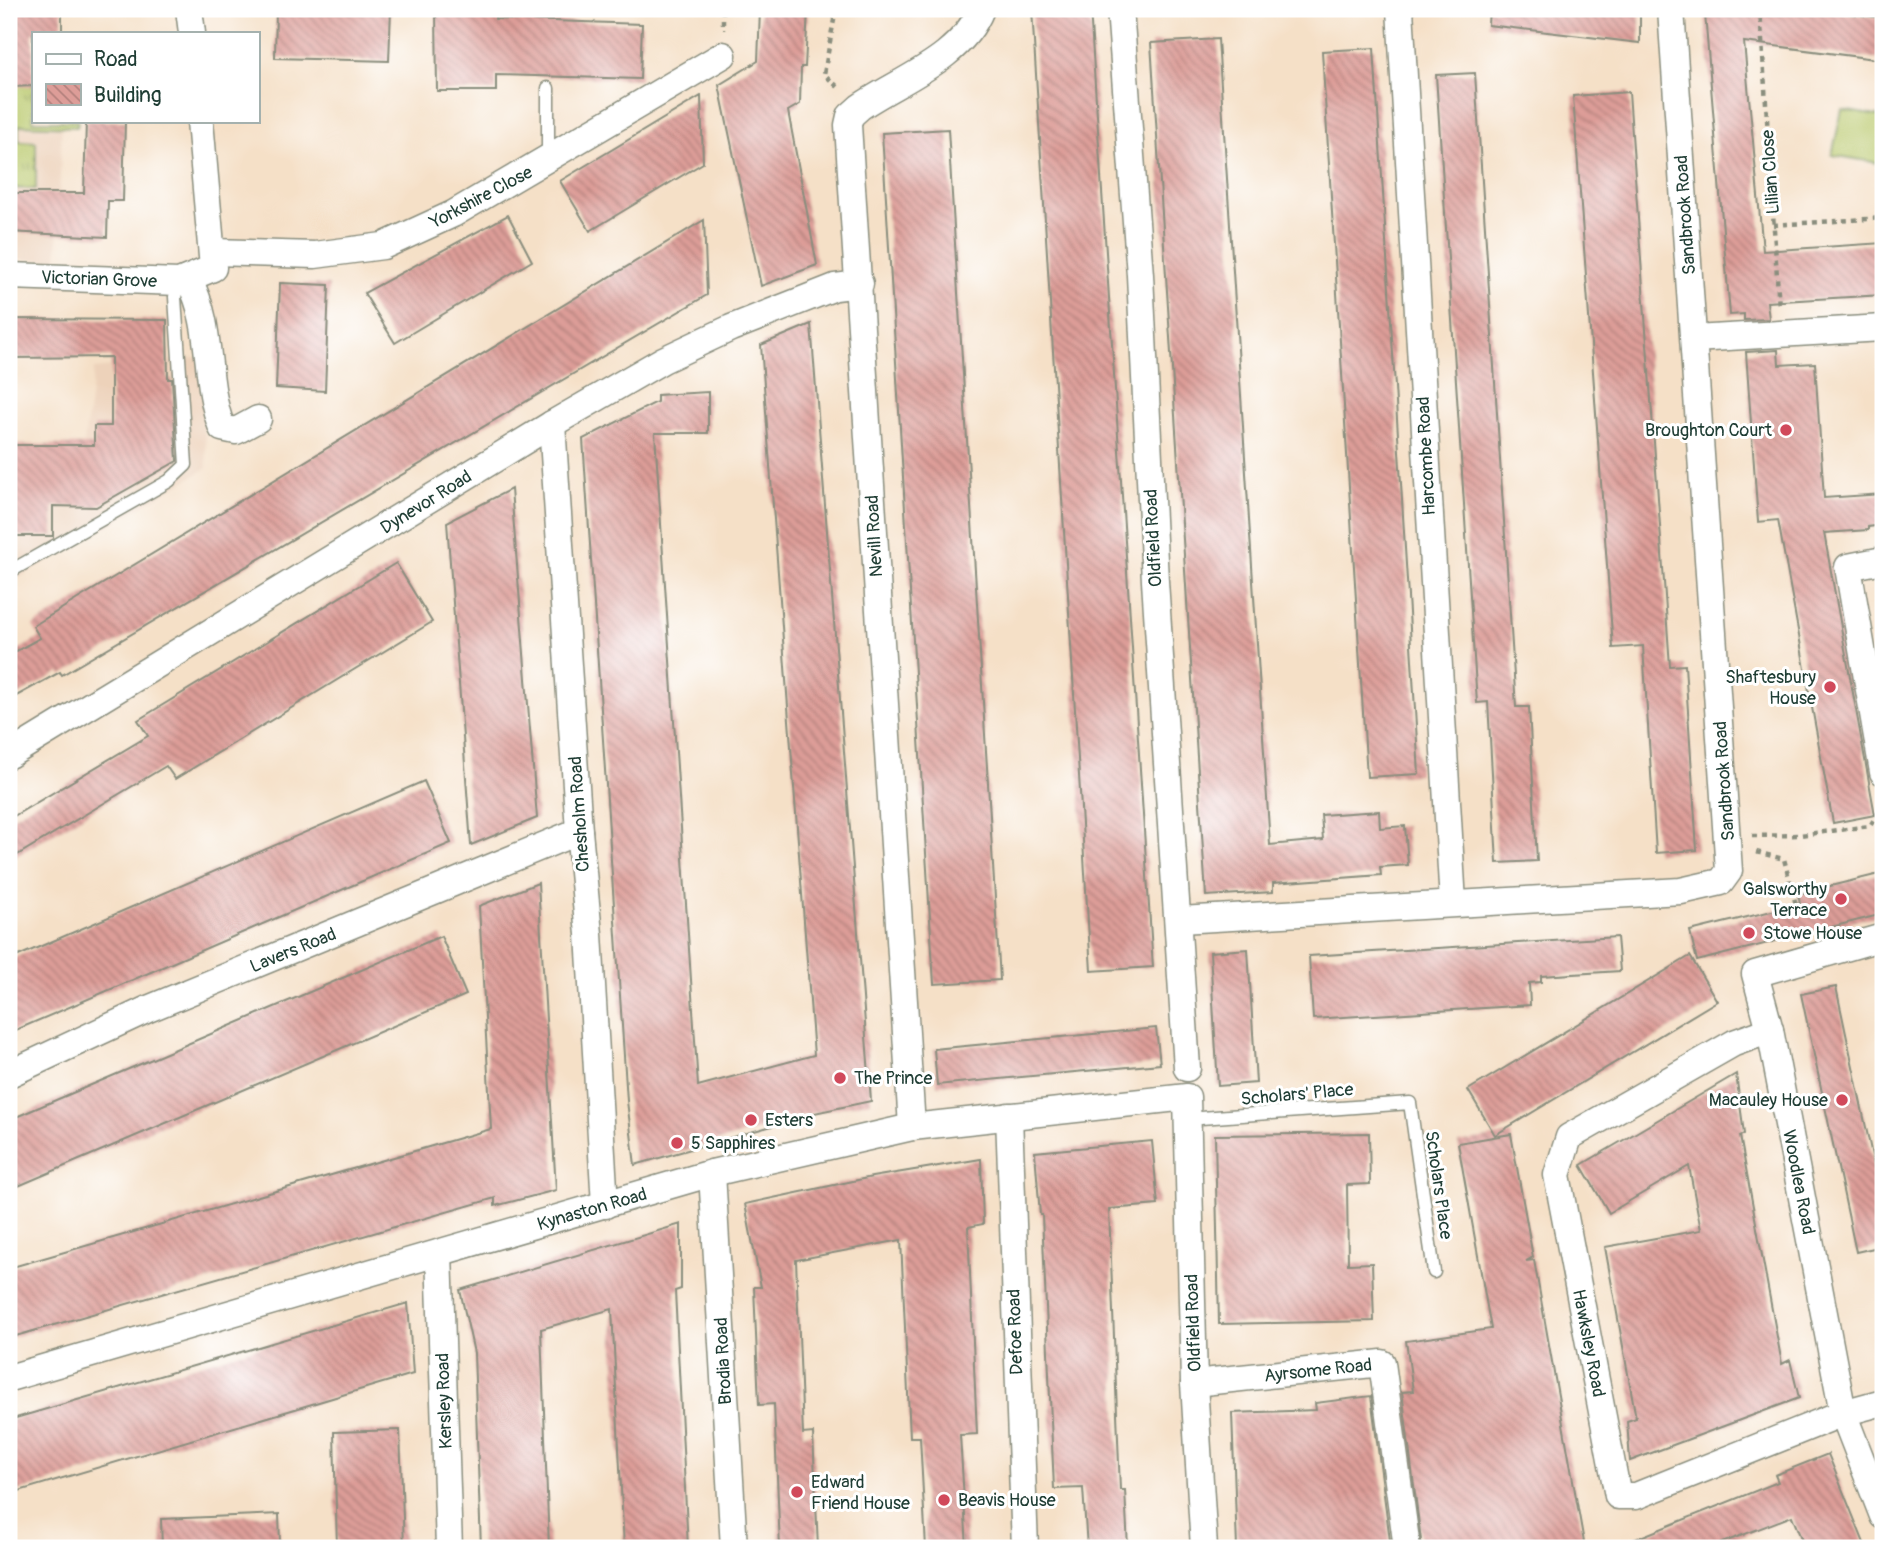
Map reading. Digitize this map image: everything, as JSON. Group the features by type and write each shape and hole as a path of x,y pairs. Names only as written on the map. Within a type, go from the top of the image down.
{"street":[{"path":"189,9 192,32"},
{"path":"860,107 940,58 960,40 981,9"},
{"name":"Oldfield Road","path":"1120,9 1140,275 1155,581 1180,920 1187,1068"},
{"name":"Harcombe Road","path":"1400,9 1453,903"},
{"name":"Sandbrook Road","path":"1180,920 1681,891 1721,882 1730,871 1671,9"},
{"name":"Yorkshire Close","path":"213,252 315,255 383,246 453,214 723,55"},
{"name":"Nevill Road","path":"860,107 850,116 848,125 912,1127"},
{"path":"200,122 213,268 184,281 203,312 211,385 222,428 236,431 258,418"},
{"name":"Victorian Grove","path":"9,276 184,281"},
{"name":"Dynevor Road","path":"9,755 552,424 663,360 731,328 835,287 860,284"},
{"path":"1694,339 1883,328"},
{"name":"Chesholm Road","path":"552,424 579,831 589,934 605,1205"},
{"path":"1883,560 1848,567 1883,772"},
{"name":"Lavers Road","path":"9,1073 148,1009 579,831"},
{"name":"Woodlea Road","path":"1883,937 1755,974 1770,1030 1843,1413 1883,1516"},
{"name":"Hawksley Road","path":"1770,1030 1734,1043 1569,1137 1556,1175 1618,1496 1636,1496 1843,1413 1883,1402"},
{"name":"Oldfield Road","path":"1187,1108 1194,1383 1204,1548"},
{"name":"Kynaston Road","path":"9,1378 712,1173 803,1150 912,1127 1009,1116 1187,1108"},
{"name":"Defoe Road","path":"1009,1116 1025,1548"},
{"name":"Brodia Road","path":"712,1173 734,1548"},
{"name":"Kersley Road","path":"439,1253 449,1548"},
{"name":"Ayrsome Road","path":"1194,1383 1382,1363 1407,1548"}],"lane":[{"path":"548,88 548,160"},
{"path":"9,572 169,481 186,465 176,297 184,281"},
{"name":"Scholars' Place","path":"1187,1108 1410,1103"},
{"name":"Scholars Place","path":"1410,1103 1434,1272"}],"path":[{"path":"836,9 824,74 860,107"},
{"name":"Lilian Close","path":"1760,9 1781,334"},
{"path":"1773,225 1883,218"},
{"path":"1728,836 1800,835 1870,826 1883,805"},
{"path":"1777,857 1784,859 1796,905"}],"shaded area":[{"path":"9,89 32,122 62,122 57,260 9,259"},
{"path":"200,357 207,468 9,584 9,443 84,444 94,369"}],"green space":[{"path":"32,83 32,122 78,122 77,127 19,125 19,141 36,142 36,189 9,188 9,84"},
{"path":"1842,110 1883,117 1879,163 1832,155"}],"building":[{"path":"10,9 62,9 62,32 32,32 32,86 12,87"},
{"path":"276,9 391,9 389,61 275,58"},
{"path":"436,9 495,9 495,19 642,24 640,79 496,75 496,91 437,91"},
{"path":"808,9 805,67 801,67 800,104 788,111 817,265 761,286 719,85 758,61 760,10"},
{"path":"1032,9 1090,9 1153,967 1091,971"},
{"path":"1489,9 1640,9 1640,43 1488,25"},
{"path":"1816,9 1883,18 1883,60 1744,42 1763,251 1883,243 1883,295 1767,302 1769,319 1744,320 1744,314 1730,315 1705,14"},
{"path":"1218,39 1270,845 1323,840 1321,815 1379,811 1380,828 1405,826 1408,865 1380,867 1381,875 1273,883 1273,892 1206,896 1151,43"},
{"path":"1374,48 1419,774 1367,777 1322,51"},
{"path":"1475,73 1516,707 1529,707 1537,861 1497,863 1488,702 1477,703 1436,75"},
{"path":"1629,92 1670,666 1685,665 1697,850 1656,853 1643,646 1613,648 1573,96"},
{"path":"701,96 703,163 590,231 560,181"},
{"path":"86,122 125,122 123,201 108,201 107,237 9,232 9,193 84,193"},
{"path":"948,129 1000,980 934,984 882,133"},
{"path":"508,215 532,261 395,343 364,293"},
{"path":"704,220 707,295 62,675 60,672 9,700 9,655 40,638 33,626"},
{"path":"280,283 329,285 325,391 276,388"},
{"path":"9,319 167,320 168,379 172,379 177,461 96,507 53,506 53,536 9,536 9,445 94,445 94,426 111,426 111,357 9,358"},
{"path":"811,324 871,1101 772,1122 772,1126 635,1165 627,1101 583,439 657,402 657,395 708,392 708,433 655,433 698,1086 814,1055 761,345"},
{"path":"1778,350 1779,365 1815,363 1824,498 1883,494 1883,525 1868,527 1868,530 1824,533 1875,815 1833,823 1778,520 1758,522 1746,352"},
{"path":"511,489 537,818 471,845 447,522"},
{"path":"396,563 432,622 175,779 166,766 9,860 9,819 148,736 138,720"},
{"path":"424,781 451,843 9,1033 9,960"},
{"path":"1883,873 1883,914 1697,961 1690,931 1800,904 1798,894"},
{"path":"538,883 556,1190 495,1206 495,1198 9,1338 9,1268 491,1129 479,906"},
{"path":"441,936 466,995 9,1190 9,1120"},
{"path":"1617,937 1620,971 1541,976 1541,982 1529,983 1530,1005 1313,1019 1309,956"},
{"path":"1248,949 1256,1083 1218,1086 1210,952"},
{"path":"1690,956 1717,1001 1495,1135 1468,1090"},
{"name":"Macauley House","path":"1836,987 1883,1207 1883,1246 1856,1252 1801,994"},
{"path":"1156,1028 1160,1064 937,1085 934,1049"},
{"path":"1736,1074 1744,1134 1740,1136 1782,1364 1790,1360 1799,1398 1630,1461 1627,1421 1636,1418 1605,1247 1701,1230 1689,1166 1609,1213 1581,1165"},
{"path":"1369,1133 1370,1184 1347,1185 1348,1264 1372,1263 1374,1321 1219,1324 1215,1135"},
{"path":"1511,1134 1533,1257 1526,1261 1534,1260 1585,1548 1422,1548 1402,1392 1413,1391 1406,1341 1491,1329 1458,1143"},
{"path":"1152,1141 1158,1205 1109,1209 1120,1490 1125,1490 1128,1548 1087,1548 1083,1488 1054,1489 1042,1215 1035,1152"},
{"path":"981,1159 983,1224 968,1227 977,1434 960,1435 967,1548 926,1548 920,1437 910,1437 901,1240 796,1260 803,1434 813,1433 818,1548 780,1548 774,1404 759,1405 754,1287 761,1287 745,1204 872,1177"},
{"path":"681,1224 681,1289 675,1291 688,1548 624,1548 612,1309 541,1329 549,1548 481,1548 474,1353 460,1290"},
{"path":"408,1303 413,1374 9,1494 9,1420"},
{"path":"1371,1396 1391,1548 1237,1548 1232,1413 1316,1410 1315,1403"},
{"path":"400,1430 404,1548 337,1548 334,1432"},
{"path":"1828,1454 1866,1548 1805,1548 1792,1516 1709,1548 1613,1548 1778,1482 1775,1475"},
{"path":"279,1514 280,1544 275,1544 276,1548 162,1548 161,1519"}],"place":[{"name":"Broughton Court","path":"1786,430"},
{"name":"Shaftesbury House","path":"1830,687"},
{"name":"Galsworthy Terrace","path":"1841,899"},
{"name":"Stowe House","path":"1749,933"},
{"name":"The Prince","path":"840,1078"},
{"name":"Macauley House","path":"1842,1100"},
{"name":"Esters","path":"751,1120"},
{"name":"5 Sapphires","path":"677,1143"},
{"name":"Edward Friend House","path":"797,1492"},
{"name":"Beavis House","path":"944,1500"}]}
